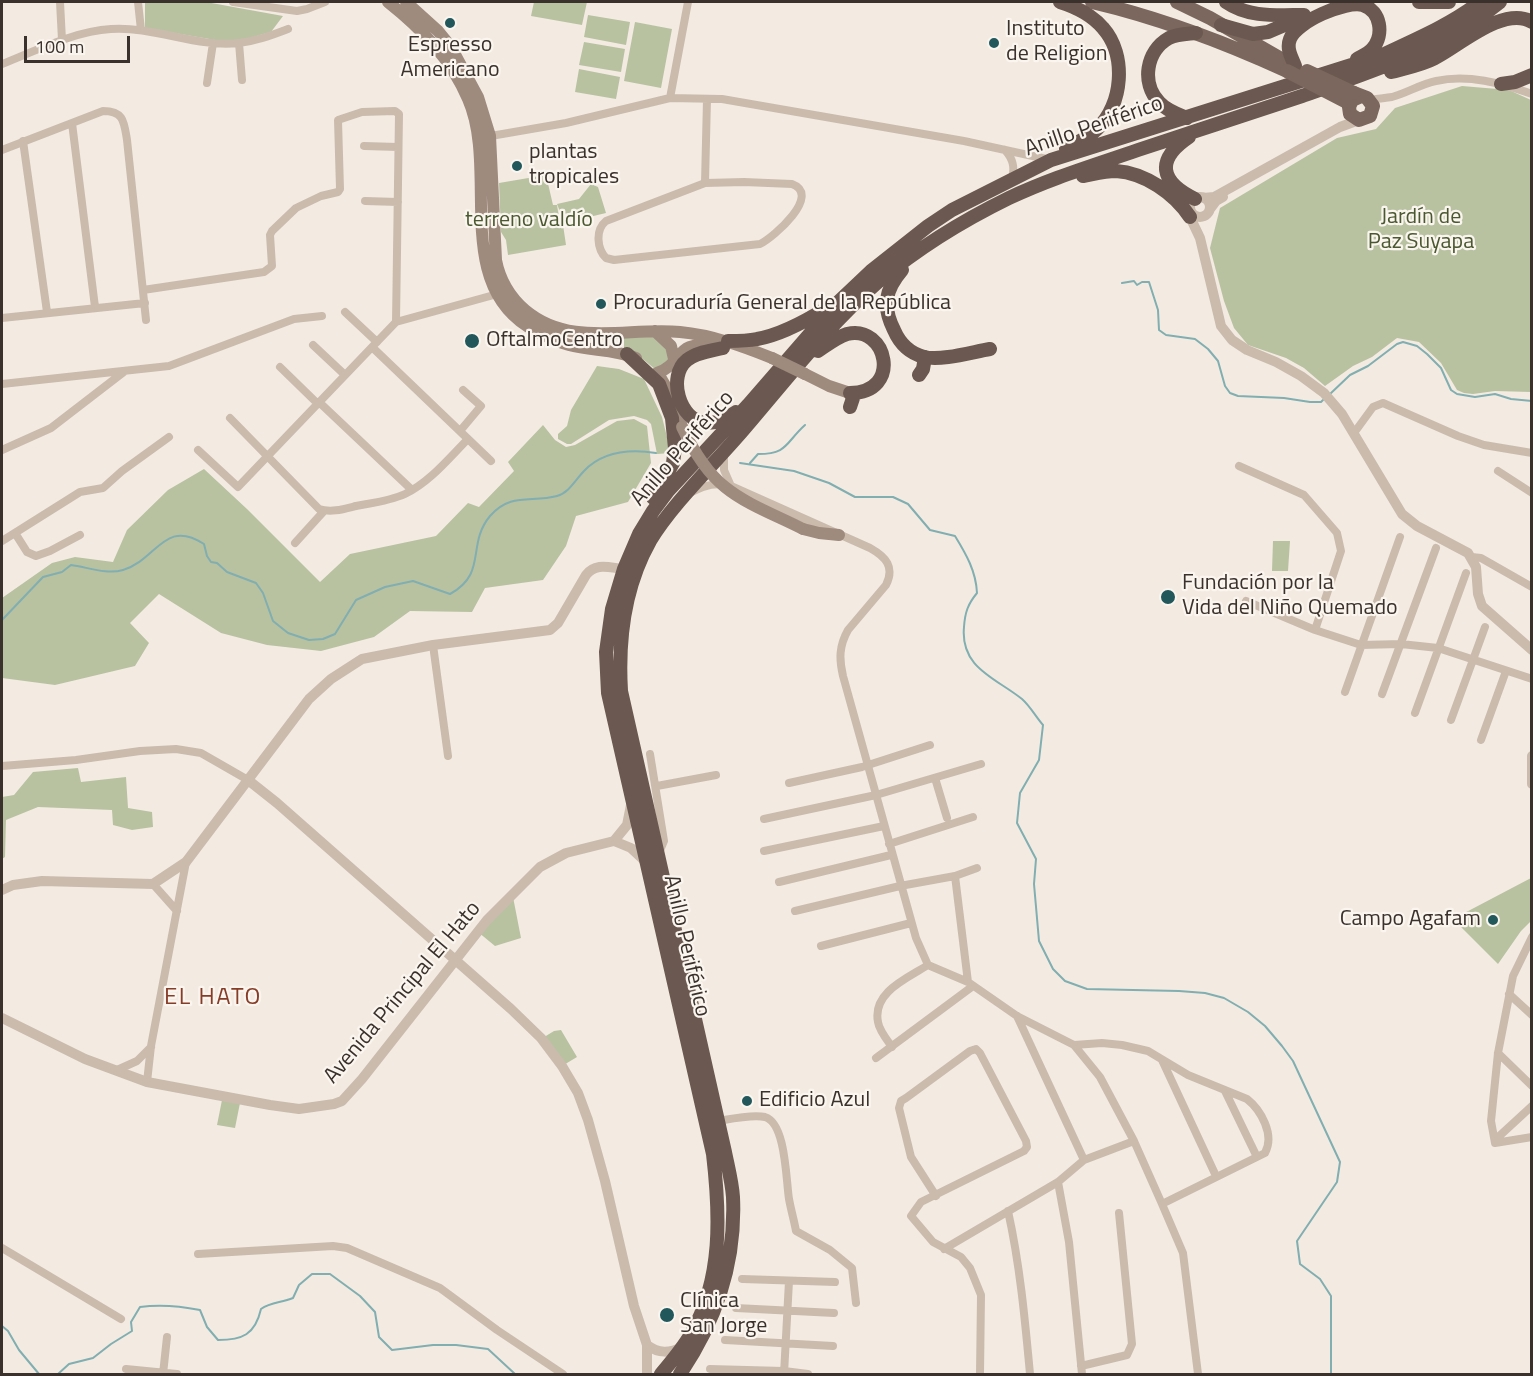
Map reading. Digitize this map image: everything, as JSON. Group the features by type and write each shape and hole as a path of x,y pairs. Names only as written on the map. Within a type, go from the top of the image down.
{"highway":[{"path":"1054,159 1097,129 1108,114 1116,96 1119,77 1114,45 1103,28 1074,6 1060,2"},
{"path":"1226,2 1250,14 1306,15"},
{"path":"1215,21 1252,34 1268,32 1288,25 1332,2"},
{"path":"1419,2 1449,2"},
{"name":"Anillo Periférico","path":"680,1374 704,1337 717,1308 729,1262 733,1228 732,1195 718,1120 652,858 630,795 608,693 606,652 612,609 626,564 646,521 668,491 842,299 871,272 928,226 972,199 1054,159 1380,56 1420,38 1480,2"},
{"name":"Anillo Periférico","path":"661,1374 683,1347 704,1305 716,1254 718,1204 713,1154 652,858 621,691 619,652 624,612 635,576 651,541 686,495 724,452 805,367 843,315 879,281 918,252 1009,198 1201,129 1357,101 1385,68 1436,44 1476,21 1500,2"},
{"path":"1293,68 1288,46 1295,31 1306,22 1342,6 1364,5 1373,12 1379,22 1377,42 1371,50 1334,72"},
{"path":"1357,101 1413,66 1434,59 1499,21 1514,18 1532,22"},
{"path":"1187,118 1158,102 1149,83 1149,60 1159,45 1178,35 1196,33"},
{"path":"1501,84 1515,82 1532,75"},
{"path":"1195,210 1185,194 1171,181 1166,161 1176,146 1201,129"},
{"path":"1046,183 1113,171 1133,174 1150,181 1195,210"},
{"path":"918,252 892,282 886,309 888,319 900,342 911,351 925,357 937,358 990,349"},
{"path":"748,405 718,422 705,423 696,420 685,410 679,396 677,382 681,367 697,354 725,345 773,335 813,317 842,299"},
{"path":"805,367 845,334 860,334 875,342 884,360 881,378 868,391 850,400"},
{"path":"624,353 659,384 669,407 675,448 673,463 630,540 626,564"},
{"path":"919,375 925,357"}],"main road":[{"path":"388,2 413,22 443,54 469,100 484,137"},
{"path":"400,2 416,10"},
{"path":"406,2 451,47 478,97 496,260 502,292 510,310 526,325 567,345 624,353 639,359 657,373 674,401 682,427 701,459 725,488 803,529 840,535"},
{"path":"1092,2 1145,15 1293,68"},
{"path":"1177,2 1215,21 1293,68 1357,101"},
{"path":"1203,2 1215,21"},
{"path":"502,292 535,318 555,328 577,333 682,332 805,367 850,400"},
{"path":"655,331 671,346 674,358"},
{"path":"622,334 619,342 624,353"},
{"path":"657,373 670,366 674,358 690,346 725,345"}],"street":[{"path":"60,2 62,40"},
{"path":"138,2 141,30"},
{"path":"233,2 297,11 325,2"},
{"path":"670,98 688,2"},
{"path":"2,64 62,40 111,29 141,30 213,43 239,43 263,39 288,29"},
{"path":"207,83 213,43"},
{"path":"239,43 242,80"},
{"path":"1208,216 1201,217 1193,214 1214,196 1340,127 1357,101 1393,96 1422,85 1449,79 1501,84 1532,94"},
{"path":"484,137 567,123 670,98 707,99 739,101 1054,159"},
{"path":"705,183 707,99"},
{"path":"2,150 103,111 112,111 120,116 124,122 127,140 146,320"},
{"path":"143,290 264,272 270,269 272,266 270,249 272,231 296,208 321,196 338,192 340,189 337,123 341,118 373,111 398,112 396,322"},
{"path":"72,123 95,307"},
{"path":"23,141 47,312"},
{"path":"364,146 398,147"},
{"path":"1208,216 1216,201 1296,155 1298,149"},
{"path":"1004,150 1012,160 1012,179"},
{"path":"705,183 792,184 800,189 802,199 797,210 774,234 756,245 621,260 608,259 600,251 600,228 606,221 705,183"},
{"path":"366,201 398,202"},
{"path":"1195,210 1209,202 1203,250"},
{"path":"1195,210 1221,326 1232,340 1247,350 1301,376 1323,393 1342,414 1406,518 1417,526 1462,548 1472,557 1476,567 1478,594 1482,606 1532,650"},
{"path":"198,450 238,487 396,322 502,292"},
{"path":"2,318 145,303"},
{"path":"345,312 491,461"},
{"path":"2,384 169,366 288,321 322,316"},
{"path":"313,345 345,375"},
{"path":"280,367 412,490"},
{"path":"2,450 51,428 126,371"},
{"path":"460,431 482,406 463,390"},
{"path":"1354,433 1373,407 1383,403 1484,445 1532,453"},
{"path":"230,418 319,509 324,511 390,499 412,490 431,476 468,439"},
{"path":"2,541 80,492 103,488 122,471 169,437"},
{"path":"724,452 724,470 731,486"},
{"path":"1239,466 1304,495 1337,533 1341,551 1315,630"},
{"path":"1498,471 1532,493"},
{"path":"686,495 713,483 731,486 880,553 889,563 890,570 886,585 848,630 840,647 839,656 911,923 928,965 970,984 1017,1016 1074,1045 1100,1077 1134,1141 1183,1253 1198,1374"},
{"path":"295,543 324,511"},
{"path":"15,532 27,552 36,556 80,535"},
{"path":"1345,692 1400,537"},
{"path":"1382,694 1436,548"},
{"path":"1472,557 1481,558 1528,584 1532,572"},
{"path":"2,890 13,885 42,881 153,884 186,862 309,699 331,679 362,659 433,645 550,630 558,623 586,575 592,569 626,564"},
{"path":"1415,713 1466,573"},
{"path":"1246,601 1315,630 1361,645 1401,644 1438,648 1532,679"},
{"path":"1451,720 1485,627"},
{"path":"433,645 448,756"},
{"path":"1480,740 1506,671"},
{"path":"789,783 867,765 930,745"},
{"path":"2,766 176,749 201,753 248,780 278,803 511,1009 541,1038 578,1093 595,1143 634,1306 647,1345 647,1374"},
{"path":"630,795 630,815 621,834 614,841 652,858 664,841 657,786 650,754"},
{"path":"1532,756 1532,784"},
{"path":"764,819 876,795 981,764"},
{"path":"657,786 716,775"},
{"path":"934,778 947,818"},
{"path":"889,844 973,817"},
{"path":"765,851 884,826"},
{"name":"Avenida Principal El Hato","path":"2,1018 85,1059 147,1082 299,1109 317,1108 342,1101 487,920 540,867 566,853 614,841"},
{"path":"779,882 891,855"},
{"path":"147,1082 186,862"},
{"path":"795,911 900,886 955,876 976,868"},
{"path":"955,876 970,984"},
{"path":"153,884 177,911"},
{"path":"821,946 911,923"},
{"path":"1532,937 1513,976 1498,1053 1491,1121 1496,1143 1532,1137"},
{"path":"892,1047 878,1023 878,1009 885,992 928,965"},
{"path":"876,1058 970,984"},
{"path":"1509,994 1532,1015"},
{"path":"1017,1016 1084,1160"},
{"path":"1074,1045 1102,1043 1148,1051 1188,1075 1247,1099 1262,1117 1268,1131 1269,1146 1265,1152 1162,1204"},
{"path":"117,1070 137,1061 152,1046"},
{"path":"936,1196 911,1156 899,1108 901,1101 976,1049 1026,1141 1027,1147 1024,1151 936,1196 921,1202 911,1216 933,1242 961,1257 970,1268 981,1295 980,1374"},
{"path":"1498,1053 1532,1086"},
{"path":"1162,1059 1216,1176"},
{"path":"1225,1091 1257,1157"},
{"path":"1495,1140 1532,1106"},
{"path":"718,1120 764,1117 772,1121 780,1138 788,1172 789,1198 796,1231 830,1250 852,1268 856,1302"},
{"path":"944,1249 1058,1182 1084,1160 1134,1141"},
{"path":"1058,1182 1069,1242 1082,1370 1127,1355 1132,1344 1119,1213"},
{"path":"1008,1211 1022,1294 1030,1374"},
{"path":"198,1254 333,1246 347,1248 440,1288 563,1374"},
{"path":"2,1248 121,1319"},
{"path":"742,1279 835,1282"},
{"path":"784,1373 789,1281"},
{"path":"736,1308 834,1313"},
{"path":"163,1374 167,1337"},
{"path":"725,1340 832,1346"},
{"path":"647,1345 653,1350 667,1353 683,1347"},
{"path":"126,1369 177,1374"},
{"path":"710,1369 808,1374"}],"green space":[{"path":"145,2 206,2 283,16 271,32 239,41 221,41 145,28"},
{"path":"534,2 587,2 582,25 531,16"},
{"path":"588,15 630,22 626,45 584,37"},
{"path":"635,22 672,29 661,88 624,81"},
{"path":"584,42 625,49 621,72 579,65"},
{"path":"579,69 620,77 616,99 575,92"},
{"name":"Jardín de Paz Suyapa","path":"1462,86 1509,90 1531,100 1531,392 1464,393 1457,390 1441,363 1419,342 1397,338 1372,357 1353,366 1325,386 1304,368 1286,358 1248,345 1234,328 1224,301 1210,248 1220,208 1337,138 1376,129 1395,108"},
{"name":"terreno valdío","path":"546,175 553,205 557,205 559,217 562,218 566,245 508,255 506,240 501,232 499,183"},
{"path":"591,184 598,187 606,213 585,218 574,211 561,214 557,204 579,199"},
{"path":"655,334 668,346 672,359 656,370 644,360 624,351 624,336"},
{"path":"597,366 619,369 644,379 662,417 671,453 657,454 651,424 647,420 634,416 609,420 571,444 558,439 558,434 567,426 571,410"},
{"path":"634,419 647,426 651,463 628,502 576,516 566,546 543,580 485,588 472,612 410,611 374,637 321,651 267,645 221,633 159,594 130,623 149,643 135,666 55,685 2,678 2,598 52,563 75,557 113,562 127,530 168,490 204,469 320,582 350,554 436,536 468,503 479,507 514,471 508,462 543,425 555,440 566,447 575,445 617,421"},
{"path":"1273,541 1290,541 1288,571 1272,571"},
{"path":"78,768 81,782 126,777 128,808 152,812 153,827 132,830 113,825 112,810 38,807 6,820 5,857 2,859 2,797 14,795 33,772"},
{"name":"Campo Agafam","path":"1531,878 1531,921 1521,931 1498,964 1453,919"},
{"path":"513,897 521,938 495,946 478,932"},
{"path":"561,1030 577,1057 562,1066 541,1039 554,1031"},
{"path":"222,1100 240,1103 235,1128 217,1125"}],"waterway":[{"path":"1122,283 1134,281 1137,285 1149,282 1158,310 1159,330 1166,335 1195,339 1208,349 1218,361 1225,386 1230,393 1238,396 1284,398 1310,402 1323,400"},
{"path":"1330,394 1350,375 1368,366 1403,342 1417,346 1427,354 1441,368 1451,390 1457,394 1475,397 1495,394 1511,399 1532,401"},
{"path":"750,463 758,454 781,450 805,425"},
{"path":"2,620 43,577 62,572 71,565 104,571 123,570 135,565 170,538 179,536 190,537 204,544 211,562 217,563 227,572 256,583 263,593 273,621 288,633 309,640 323,639 335,634 356,600 385,587 413,581 450,594 462,586 473,568 483,527 490,516 506,504 557,496 569,489 591,464 608,455 636,451 656,453"},
{"path":"740,463 794,471 829,483 855,497 893,497 908,504 930,530 955,536 970,563 977,593 971,601 964,622 964,641 968,653 991,678 1025,702 1043,725 1039,760 1020,793 1017,823 1036,859 1034,884 1039,941 1053,969 1065,981 1087,989 1205,993 1224,998 1248,1012 1265,1026 1293,1061 1340,1162 1337,1182 1297,1241 1300,1264 1320,1279 1331,1296 1331,1374"},
{"path":"49,1374 58,1374 69,1364 93,1358 132,1331 131,1322 140,1307 170,1306 200,1310 207,1327 218,1340 241,1337 255,1325 261,1309 293,1298 299,1285 312,1274 330,1274 360,1296 375,1312 379,1337 392,1350 433,1345 488,1349 515,1374"},
{"path":"2,1326 39,1374"}],"place":[{"name":"Espresso Americano","path":"450,23"},
{"name":"Instituto de Religion","path":"994,43"},
{"name":"plantas tropicales","path":"517,166"},
{"name":"Procuraduría General de la República","path":"601,304"},
{"name":"OftalmoCentro","path":"472,341"},
{"name":"Fundación por la Vida del Niño Quemado","path":"1168,597"},
{"name":"Campo Agafam","path":"1493,920"},
{"name":"Edificio Azul","path":"747,1101"},
{"name":"Clínica San Jorge","path":"667,1315"}],"district":[{"name":"EL HATO","path":"213,998"}]}
